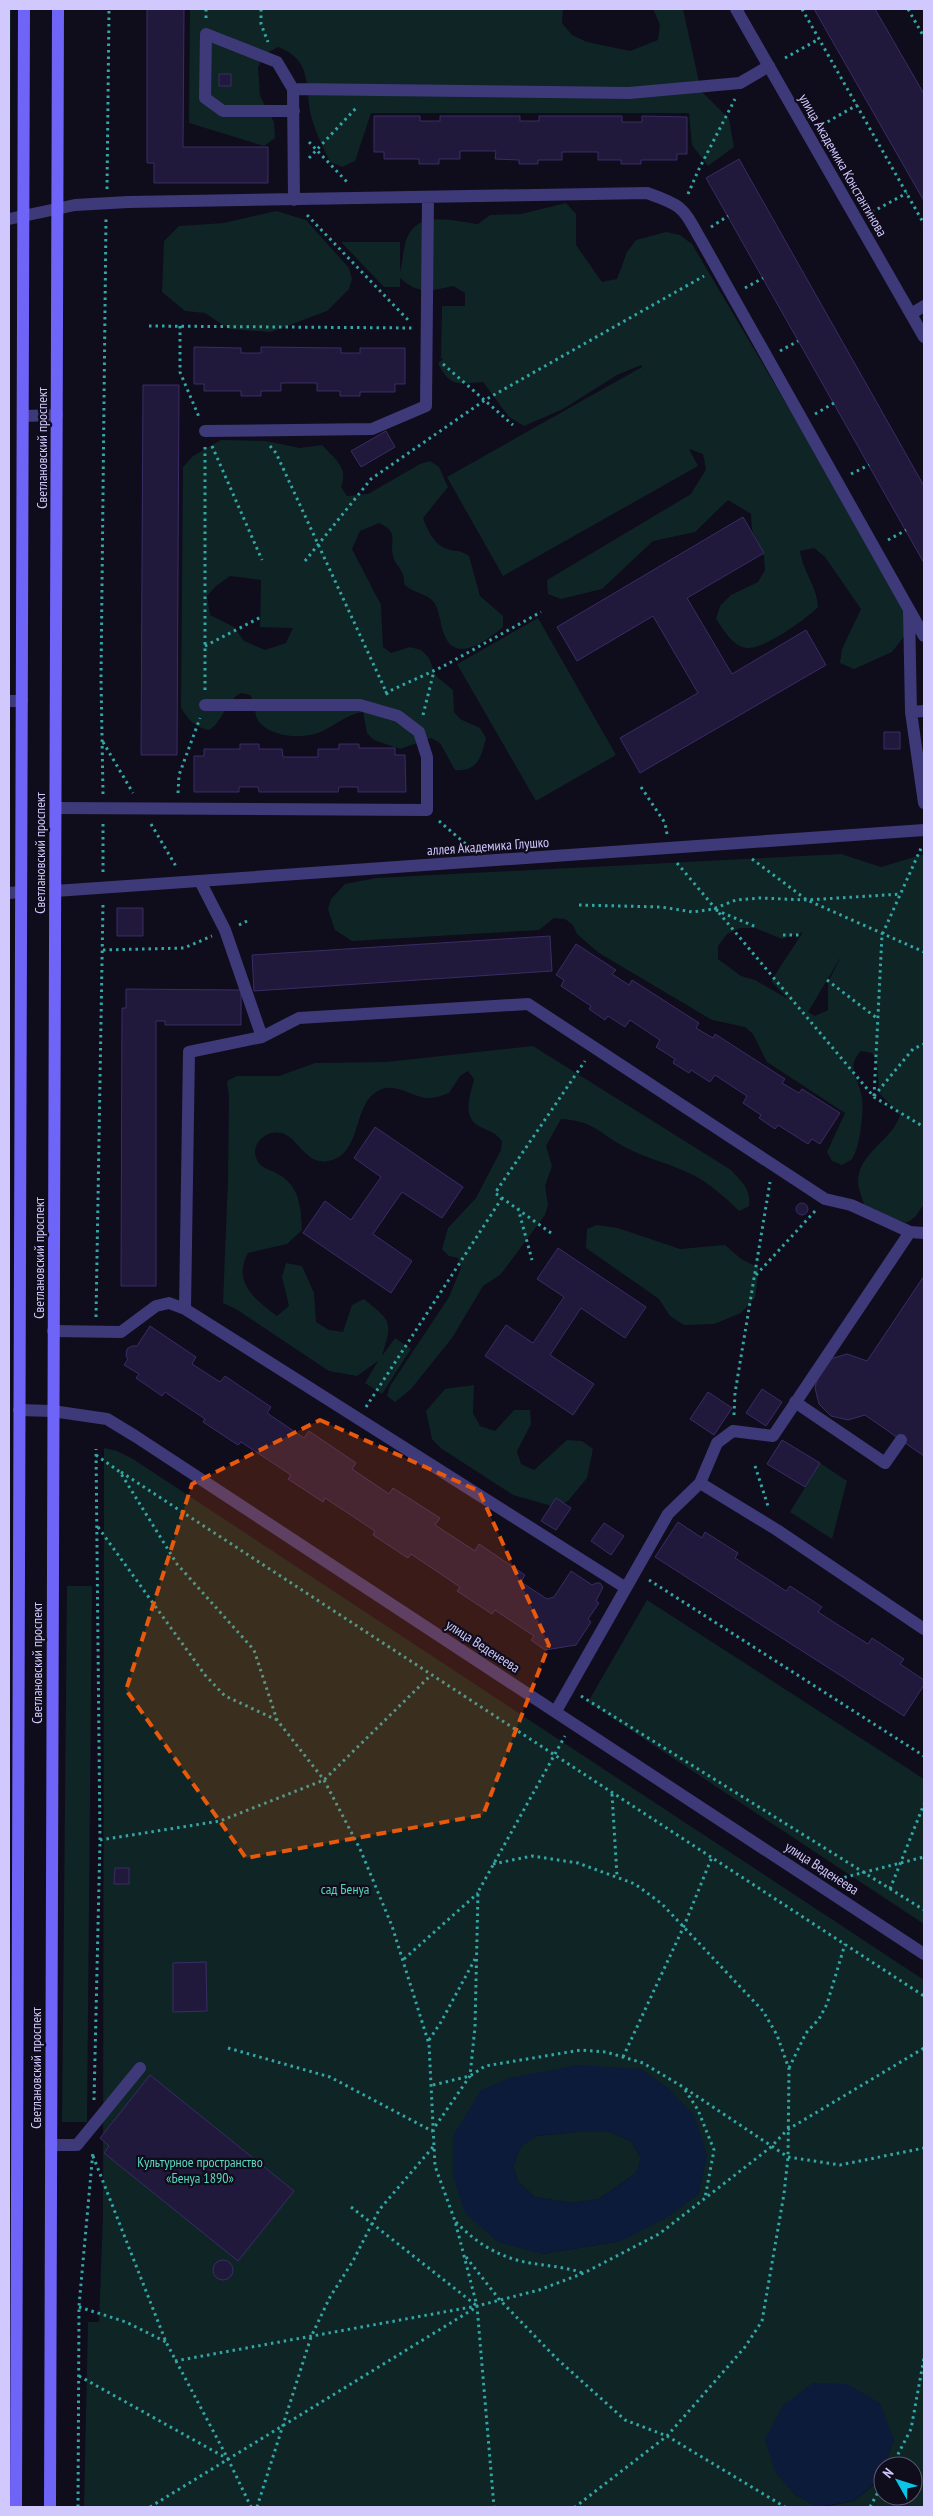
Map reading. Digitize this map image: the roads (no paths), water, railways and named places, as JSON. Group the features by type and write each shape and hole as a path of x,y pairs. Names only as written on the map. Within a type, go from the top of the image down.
{"main road":[{"name":"Светлановский проспект","path":"16,2507 15,893 22,701 24,9"},
{"name":"Светлановский проспект","path":"50,2507 52,1411 54,1331 58,9"}],"street":[{"name":"улица Академика Константинова","path":"736,9 924,336"},
{"path":"294,111 222,111 206,98 206,34 277,62 293,89 294,111 294,200"},
{"path":"293,89 629,93 740,83 769,66"},
{"path":"9,219 75,205 128,202 647,193 671,201 683,208 718,268 924,636"},
{"path":"206,431 372,429 426,406 428,197"},
{"path":"911,314 924,306"},
{"path":"23,416 57,415"},
{"path":"909,609 911,712 924,802"},
{"path":"9,701 22,701"},
{"path":"56,808 427,810 427,757 419,732 398,716 360,705 205,705"},
{"path":"911,712 924,711"},
{"name":"аллея Академика Глушко","path":"55,891 924,830"},
{"path":"200,881 225,930 262,1037"},
{"path":"184,1309 190,1052 262,1037 300,1018 528,1004 825,1199 852,1205 910,1232 924,1233"},
{"path":"556,1711 668,1514 700,1483 717,1443 733,1431 773,1436 910,1232"},
{"path":"54,1331 121,1332 156,1306 169,1303 184,1309 626,1588"},
{"path":"795,1402 884,1463 901,1440"},
{"name":"улица Веденеева","path":"14,1410 52,1411 107,1419 573,1722 924,1954"},
{"path":"700,1483 776,1530 924,1628"},
{"path":"51,2145 77,2145 140,2068"}],"water":[{"path":"577,2065 641,2069 669,2089 694,2115 707,2155 699,2194 666,2218 621,2241 542,2254 498,2242 465,2213 453,2175 453,2136 481,2090 510,2078","holes":["577,2132 610,2132 631,2141 641,2158 636,2173 599,2199 572,2203 535,2197 518,2182 513,2166 521,2146 536,2136"]},
{"path":"813,2383 847,2384 880,2403 894,2439 888,2456 873,2456 873,2485 854,2501 818,2507 794,2494 775,2472 765,2440 782,2406"}],"park label":[{"name":"сад Бенуа","path":"345,1889"},
{"name":"Культурное пространство «Бенуа 1890»","path":"200,2170"}]}
